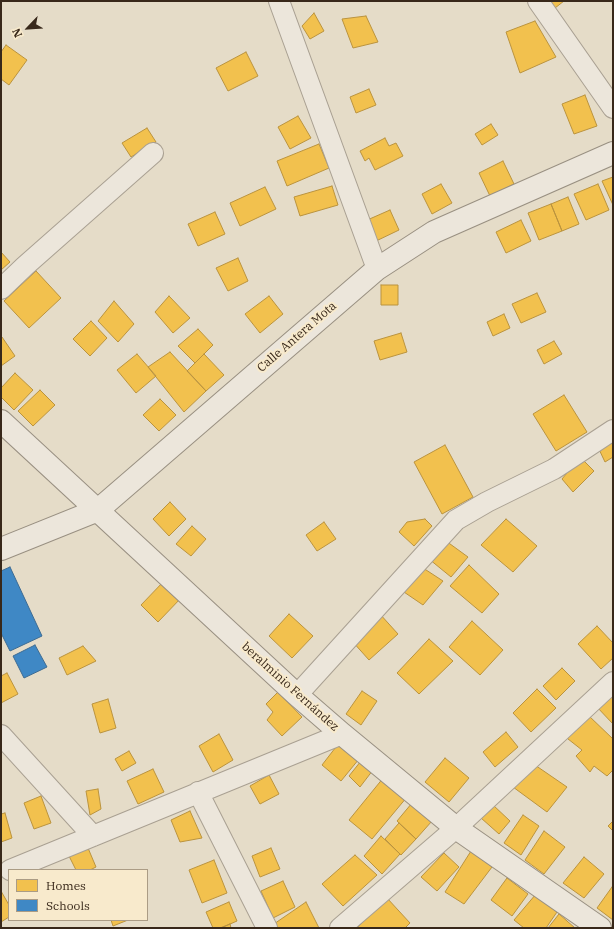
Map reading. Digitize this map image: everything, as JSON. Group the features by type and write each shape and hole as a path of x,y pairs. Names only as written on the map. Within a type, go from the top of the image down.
{"main road":[{"name":"Calle Antera Mota","path":"1,549 98,510 377,269 434,232 613,153"},
{"name":"beralminio Fernández","path":"1,421 296,695 342,734 456,828 600,928"}],"street":[{"path":"279,1 377,269"},
{"path":"538,1 613,108"},
{"path":"1,289 153,153"},
{"path":"296,695 456,520 487,502 554,469 613,430"},
{"path":"340,928 456,828 613,682"},
{"path":"12,869 342,734"},
{"path":"1,735 93,836"},
{"path":"198,792 267,928"}],"building: Homes":[{"path":"550,1 564,1 555,8"},
{"path":"314,13 324,31 310,39 302,26"},
{"path":"366,16 378,42 353,48 342,19"},
{"path":"535,21 556,57 520,73 506,32"},
{"path":"6,45 27,60 9,85 1,79 1,52"},
{"path":"246,52 258,76 228,91 216,68"},
{"path":"369,89 376,105 356,113 350,97"},
{"path":"585,95 597,126 574,134 562,104"},
{"path":"298,116 311,138 290,149 278,127"},
{"path":"491,124 498,135 482,145 475,134"},
{"path":"147,128 156,142 131,157 122,143"},
{"path":"385,138 389,146 396,143 403,156 375,170 369,158 365,161 360,151"},
{"path":"319,144 329,168 287,186 277,161"},
{"path":"503,161 514,184 490,196 479,173"},
{"path":"613,177 613,205 602,181"},
{"path":"441,184 452,203 432,214 422,194"},
{"path":"598,184 609,210 586,220 574,194"},
{"path":"332,186 338,205 300,216 294,197"},
{"path":"265,187 276,209 240,226 230,203"},
{"path":"568,197 579,224 562,231 551,204"},
{"path":"551,204 562,231 539,240 528,213"},
{"path":"390,210 399,230 374,242 365,221"},
{"path":"215,212 225,234 198,246 188,224"},
{"path":"521,220 531,241 506,253 496,232"},
{"path":"1,252 10,262 1,270"},
{"path":"238,258 248,281 228,291 216,268"},
{"path":"36,271 61,298 29,328 4,301"},
{"path":"381,285 398,285 398,305 381,305"},
{"path":"537,293 546,312 521,323 512,304"},
{"path":"169,296 190,318 173,333 155,312"},
{"path":"269,296 283,314 260,333 245,314"},
{"path":"114,301 134,324 118,342 98,321"},
{"path":"504,314 510,328 493,336 487,322"},
{"path":"91,321 107,338 90,356 73,339"},
{"path":"198,329 213,345 195,363 178,346"},
{"path":"401,333 407,352 380,360 374,341"},
{"path":"1,337 15,356 1,366"},
{"path":"554,341 562,354 544,364 537,350"},
{"path":"170,352 206,391 184,412 148,367"},
{"path":"137,354 156,376 136,393 117,370"},
{"path":"204,354 224,375 206,391 187,371"},
{"path":"15,373 33,390 14,410 1,397 1,388"},
{"path":"40,390 55,405 33,426 18,411"},
{"path":"564,395 587,432 556,451 533,414"},
{"path":"160,399 176,415 159,431 143,415"},
{"path":"613,436 613,457 605,462 597,445"},
{"path":"445,445 473,497 442,514 414,462"},
{"path":"580,457 594,471 573,492 562,479"},
{"path":"170,502 186,519 169,536 153,519"},
{"path":"425,519 432,526 414,546 399,532 407,522"},
{"path":"506,519 537,546 513,572 481,545"},
{"path":"324,522 336,539 317,551 306,535"},
{"path":"192,526 206,539 191,556 176,544"},
{"path":"446,541 468,557 451,577 429,559"},
{"path":"469,565 499,594 482,613 450,586"},
{"path":"420,566 443,581 423,605 401,590"},
{"path":"165,580 182,597 158,622 141,605"},
{"path":"379,613 398,634 369,660 352,641"},
{"path":"289,614 313,636 292,658 269,636"},
{"path":"472,621 503,650 480,675 449,647"},
{"path":"597,626 613,643 613,658 601,669 578,644"},
{"path":"429,639 453,661 419,694 397,673"},
{"path":"83,646 96,661 67,675 59,658"},
{"path":"562,668 575,681 556,700 543,686"},
{"path":"7,673 18,694 1,703 1,676"},
{"path":"537,689 556,708 531,732 513,713"},
{"path":"613,689 613,724 596,706"},
{"path":"362,691 377,701 361,725 346,714"},
{"path":"278,692 302,717 282,736 267,720 273,712 266,704"},
{"path":"108,699 116,728 100,733 92,704"},
{"path":"588,715 613,739 613,770 607,776 594,766 590,772 576,756 582,750 563,735"},
{"path":"506,732 518,747 495,767 483,752"},
{"path":"219,734 233,760 213,772 199,746"},
{"path":"339,743 359,759 341,781 322,765"},
{"path":"129,751 136,763 122,771 115,759"},
{"path":"445,758 469,778 449,802 425,782"},
{"path":"361,761 373,770 360,787 349,776"},
{"path":"532,763 567,787 547,812 513,787"},
{"path":"153,769 164,792 138,804 127,781"},
{"path":"269,775 279,794 260,804 250,786"},
{"path":"384,777 407,797 372,839 349,820"},
{"path":"98,789 101,809 90,815 86,791"},
{"path":"41,796 51,823 34,829 24,803"},
{"path":"412,803 432,821 416,839 397,821"},
{"path":"493,805 510,821 499,834 481,818"},
{"path":"190,811 202,838 180,842 171,820"},
{"path":"5,813 12,838 1,842 1,814"},
{"path":"523,815 539,826 521,855 504,843"},
{"path":"613,821 613,831 608,826"},
{"path":"399,823 416,839 401,855 385,839"},
{"path":"544,831 565,847 544,874 525,860"},
{"path":"381,836 400,854 382,874 364,856"},
{"path":"88,848 96,867 92,869 76,869 69,856"},
{"path":"271,848 280,869 260,877 252,856"},
{"path":"471,851 492,867 464,904 445,892"},
{"path":"444,853 459,867 437,891 421,877"},
{"path":"355,855 377,875 343,906 322,884"},
{"path":"584,857 604,874 584,898 563,883"},
{"path":"214,860 227,893 202,903 189,870"},
{"path":"507,878 528,894 512,916 491,900"},
{"path":"283,881 295,907 273,918 261,891"},
{"path":"613,887 613,920 597,908"},
{"path":"1,891 8,903 8,918 1,922"},
{"path":"536,894 557,912 546,928 524,928 514,920"},
{"path":"387,898 410,923 405,928 357,928"},
{"path":"229,902 237,921 221,928 213,928 206,912"},
{"path":"306,902 319,928 272,928 271,926"},
{"path":"559,914 575,928 548,928"},
{"path":"111,921 126,921 113,926"},
{"path":"230,924 231,928 220,928"}],"building: Schools":[{"path":"10,567 42,636 10,651 1,633 1,571"},
{"path":"35,645 47,667 24,678 13,656"}]}
